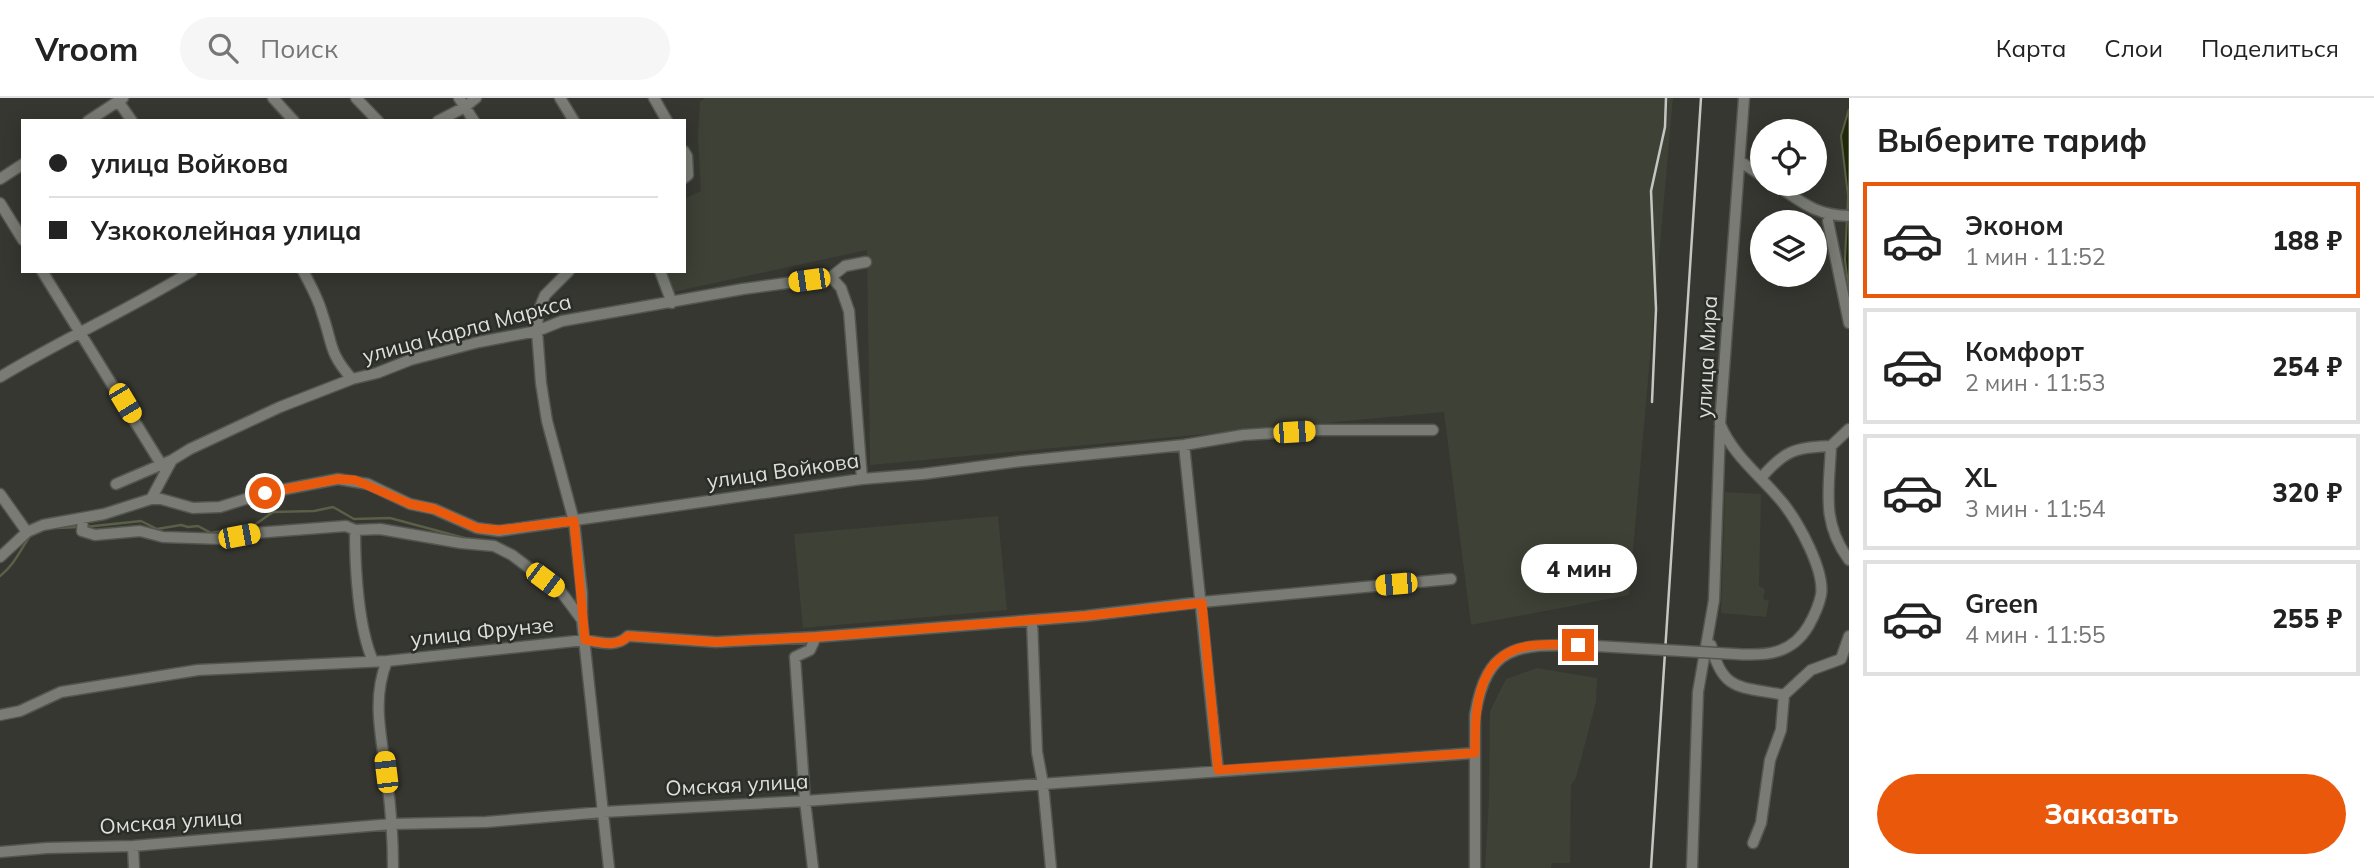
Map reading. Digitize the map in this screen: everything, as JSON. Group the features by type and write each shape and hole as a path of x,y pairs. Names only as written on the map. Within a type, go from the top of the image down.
{"street":[{"path":"273,98 292,119"},
{"path":"356,98 375,119"},
{"path":"441,119 462,102 476,98"},
{"path":"560,98 573,119"},
{"path":"654,98 666,119"},
{"name":"улица Мира","path":"1475,868 1475,715 1479,690 1491,668 1506,654 1526,646 1578,645 1762,656 1788,647 1808,628 1821,593 1817,567 1805,539 1785,505 1727,442 1720,424 1744,98"},
{"path":"91,119 120,99 131,119"},
{"path":"462,102 473,119"},
{"path":"686,154 686,176"},
{"path":"1741,162 1750,168"},
{"path":"0,179 21,165"},
{"path":"1793,196 1812,209 1838,218 1849,323"},
{"path":"0,203 21,237"},
{"name":"улица Карла Маркса","path":"116,484 280,407 352,379 453,348 537,331 562,321 743,289 831,277 845,266 866,262"},
{"path":"0,557 27,533 43,525 83,524 151,499 167,462 43,273"},
{"path":"0,377 80,331 147,299 189,273"},
{"path":"304,273 322,312 332,351 352,379"},
{"path":"565,273 544,295 538,312 537,331 547,421 574,521 609,868"},
{"path":"661,273 672,303"},
{"path":"831,277 841,288 849,311 862,479"},
{"path":"1692,868 1698,692 1714,600 1720,424"},
{"path":"1760,478 1777,458 1805,447 1831,446 1849,429"},
{"name":"улица Войкова","path":"151,499 193,508 220,507 265,493 338,479 368,484 410,504 434,509 477,528 499,530 862,479 1184,445 1242,435 1320,430 1433,430"},
{"path":"1184,445 1218,770"},
{"path":"1831,446 1828,516 1840,548 1849,560"},
{"path":"0,494 27,533"},
{"path":"83,524 94,535 140,531 163,537 223,539 254,533 346,526 355,530 380,529 494,546 512,555 562,593 582,620"},
{"path":"355,530 355,554 366,645 373,661"},
{"name":"улица Фрунзе","path":"0,715 20,711 61,692 198,670 387,661 585,640 615,644 622,643 628,636 716,642 816,637 1085,616 1451,579"},
{"path":"1032,620 1037,752 1043,784 1051,868"},
{"path":"1708,632 1717,667 1724,678 1734,685 1784,695"},
{"path":"1753,843 1761,823 1770,760 1781,730 1784,695 1811,670 1845,660 1849,636"},
{"path":"813,868 805,801 795,657 810,650 816,637"},
{"path":"387,661 379,679 378,700 392,824 393,868"},
{"name":"Омская улица","path":"0,852 133,846 392,824 486,822 603,812 805,801 1475,753"},
{"path":"133,846 134,868"}],"shaded area":[{"path":"705,98 1673,98 1629,595 1471,625 1444,412 870,465 867,250 673,292 664,273 686,273 686,198 701,191 698,138 700,102"},
{"path":"1849,109 1849,291 1845,260 1848,196 1841,136"},
{"path":"1725,492 1761,494 1759,586 1765,589 1763,599 1769,601 1766,617 1721,613"},
{"path":"998,516 1007,610 803,628 794,534"},
{"path":"1537,668 1597,678 1596,702 1576,778 1571,785 1570,863 1552,863 1551,868 1485,868 1490,711 1506,679"}],"waterway":[{"path":"85,527 141,521 157,529 181,525 198,526 211,533 253,526 273,512 314,511 333,507 354,519 390,518 468,539"},
{"path":"57,528 78,527"},
{"path":"0,576 14,562 31,535"}],"railway":[{"path":"1652,402 1656,309 1651,191 1665,127 1666,98"},
{"path":"1651,868 1701,98"}],"route":[{"path":"265,493 338,479 355,480 410,504 434,509 477,528 499,530 574,521 585,640 615,644 622,643 628,636 716,642 816,637 1085,616 1202,603 1218,770 1475,753 1475,715 1479,690 1491,668 1506,654 1526,646 1578,645"}]}
